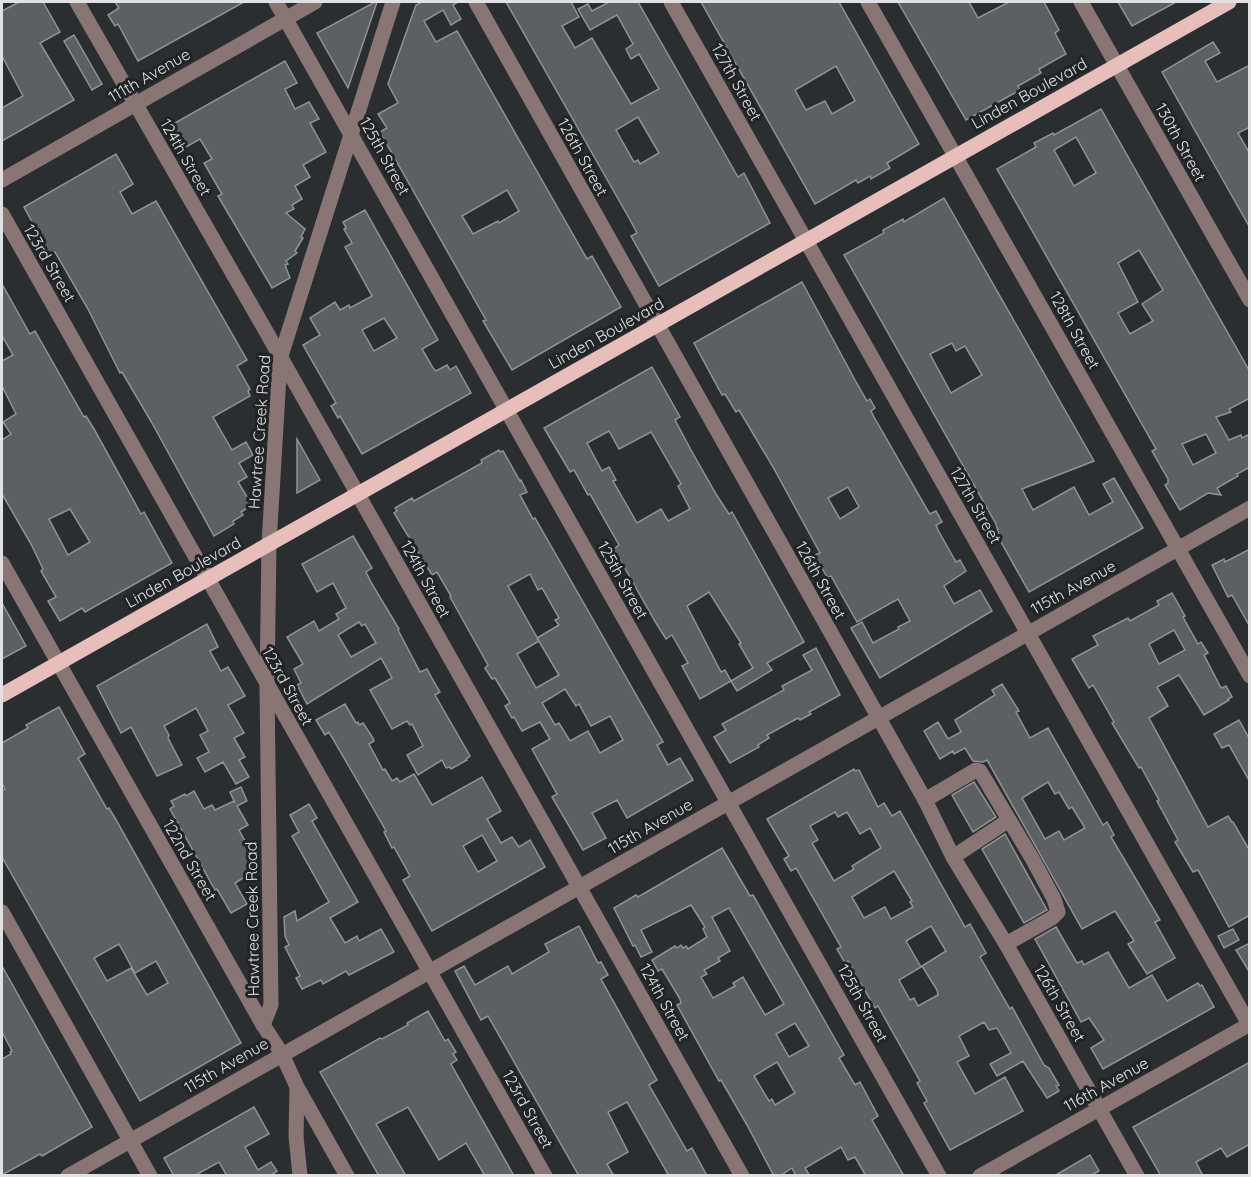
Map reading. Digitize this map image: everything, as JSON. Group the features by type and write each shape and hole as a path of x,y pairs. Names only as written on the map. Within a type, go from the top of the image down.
{"main road":[{"name":"Linden Boulevard","path":"2,695 1229,2"}],"street":[{"name":"124th Street","path":"77,2 742,1176"},
{"name":"125th Street","path":"276,2 939,1176"},
{"name":"111th Avenue","path":"2,180 315,2"},
{"name":"Hawtree Creek Road","path":"263,1025 271,1005 267,687 269,544 280,359 393,2"},
{"name":"126th Street","path":"476,2 925,800 953,856 1006,944 1137,1176"},
{"name":"127th Street","path":"671,2 1249,1025"},
{"name":"128th Street","path":"868,2 1250,676"},
{"name":"130th Street","path":"1081,2 1250,300"},
{"name":"123rd Street","path":"2,214 545,1176"},
{"name":"115th Avenue","path":"68,1176 1250,508"},
{"name":"122nd Street","path":"2,563 263,1025 282,1054 297,1087 347,1176"},
{"path":"925,800 976,770 980,771 1054,899 1058,912 1052,918 1006,944"},
{"path":"953,856 1009,820"},
{"path":"2,912 150,1176"},
{"name":"116th Avenue","path":"980,1176 1249,1025"},
{"path":"297,1087 296,1136 300,1176"}],"building":[{"path":"19,2 43,2 60,32 40,43 74,100 2,141 2,108 23,96 2,56 2,11"},
{"path":"115,2 244,2 138,61 118,24 115,26 108,15 119,8"},
{"path":"377,2 348,88 317,33"},
{"path":"422,2 458,2 453,5 461,19 451,25 443,10 424,21 436,42 457,31 587,259 592,256 621,307 512,370 380,132 387,128 378,114 398,103 388,84 416,5","holes":["507,190 519,211 473,234 462,216"]},
{"path":"506,2 571,2 579,17 562,26 575,48 592,38 631,104 659,89 639,54 631,59 626,49 633,44 617,15 590,30 578,9 588,4 592,11 609,2 638,2 738,177 744,173 770,223 659,286 631,236 637,233","holes":["638,117 659,153 640,164 638,160 634,162 616,130"]},
{"path":"701,2 839,2 919,144 887,163 890,168 871,179 870,176 858,183 856,180 815,204","holes":["836,66 855,101 832,114 825,101 806,110 795,90"]},
{"path":"898,2 969,2 978,18 1009,2 1044,2 1059,30 1055,33 1066,54 1039,69 1041,73 1018,86 1020,90 966,120"},
{"path":"1118,2 1176,2 1132,26"},
{"path":"74,35 102,84 92,90 64,41"},
{"path":"1213,42 1220,53 1205,61 1217,82 1250,65 1250,127 1238,133 1250,154 1250,228 1162,72"},
{"path":"285,61 297,83 285,89 295,109 309,102 319,119 310,123 326,152 303,165 310,177 295,186 302,199 292,205 294,209 286,213 305,229 301,237 303,238 295,251 297,253 286,261 288,264 285,265 290,278 272,288 218,196 222,194 204,163 212,159 200,139 186,147 173,124"},
{"path":"1101,109 1250,372 1250,398 1229,409 1231,412 1216,417 1229,440 1250,434 1250,467 1217,488 1221,495 1208,493 1180,510 1165,485 1168,479 1152,451 1156,449 997,169 1036,147 1034,143 1053,133 1054,135","holes":["1076,137 1096,173 1074,186 1054,150","1139,250 1163,290 1142,304 1153,321 1130,334 1118,313 1138,302 1118,263","1206,434 1216,453 1193,465 1182,444"]},
{"path":"116,154 133,184 120,192 132,214 156,201 247,360 237,366 250,389 248,391 250,396 213,417 232,450 246,442 253,455 239,463 247,477 238,482 252,505 241,512 243,515 233,521 234,524 214,536 152,423 122,372 120,373 88,309 55,252 50,255 24,207"},
{"path":"944,198 1094,461 1022,489 1033,510 1074,487 1089,515 1113,502 1103,484 1114,478 1143,528 1029,592 1001,542 996,524 844,255 884,233 883,230 903,219 904,222","holes":["952,343 956,351 965,346 982,375 951,393 930,354"]},
{"path":"365,210 438,340 422,349 433,368 436,371 447,365 450,370 456,366 471,393 362,454 340,416 338,418 331,406 336,403 303,345 320,335 310,318 335,302 340,310 349,305 350,308 372,296 345,247 352,243 344,229 346,228 343,222","holes":["384,318 397,338 374,351 362,330"]},
{"path":"802,282 867,401 870,399 875,408 871,411 874,417 928,511 930,514 936,511 942,522 936,525 956,562 960,560 966,571 944,586 954,604 980,590 992,611 880,678 851,628 862,622 873,643 899,629 898,627 910,621 898,599 857,622 831,576 827,577 815,555 820,553 773,467 739,410 736,412 725,394 722,395 694,343","holes":["848,487 859,507 840,519 828,498"]},
{"path":"2,284 30,334 35,331 84,417 86,416 94,429 141,514 144,512 172,563 85,612 82,608 60,621 48,601 56,597 41,571 43,569 31,544 2,494 2,440 11,434 3,422 16,414 2,386 2,361 13,355 2,336","holes":["70,509 90,542 68,555 49,519"]},
{"path":"652,367 680,417 675,420 691,450 729,514 732,512 804,642 767,663 772,670 737,691 731,681 700,699 682,666 688,663 672,635 666,639 656,623 614,549 619,545 590,494 588,495 574,470 570,472 544,428","holes":["609,431 619,449 651,432 681,484 678,486 690,509 668,521 661,509 637,523 613,481 616,480 609,467 602,471 587,443","709,592 741,643 739,644 753,668 731,681 725,670 721,672 687,606"]},
{"path":"297,439 320,480 297,493"},
{"path":"499,450 503,451 527,492 520,495 533,519 535,518 663,742 657,745 668,765 680,758 693,780 627,818 617,800 592,813 606,838 583,850 552,797 557,794 532,749 550,739 540,722 522,731 514,717 512,718 505,706 510,703 495,678 492,679 485,668 488,665 451,596 437,572 432,575 394,513 397,511 395,508 412,498 414,501 482,463 481,460","holes":["530,574 538,590 542,588 559,618 555,620 559,625 537,638 508,586","539,641 559,675 536,688 517,654","565,689 576,706 579,704 591,726 610,716 623,740 600,753 588,731 570,741 559,723 555,725 542,703"]},
{"path":"353,536 372,568 366,572 399,629 420,672 427,669 440,692 435,695 470,756 467,760 451,769 446,768 442,760 418,775 407,755 423,746 412,724 410,725 407,721 392,729 370,690 392,678 381,658 307,704 297,685 301,683 294,669 303,664 287,637 314,621 319,631 339,619 336,614 346,608 333,583 317,592 302,564","holes":["359,622 362,626 365,624 376,643 351,657 338,635"]},
{"path":"1250,549 1250,627 1232,595 1228,597 1212,565 1224,559 1225,562"},
{"path":"1172,593 1198,644 1201,642 1208,653 1204,655 1220,686 1222,688 1226,686 1232,697 1204,715 1179,675 1157,687 1168,706 1149,718 1208,827 1228,816 1250,851 1250,915 1229,927 1198,870 1193,872 1175,842 1178,840 1157,801 1159,800 1141,767 1139,768 1112,723 1114,722 1093,685 1089,688 1072,659 1098,645 1093,636 1128,618 1130,621 1159,605 1157,601","holes":["1174,630 1185,650 1159,664 1149,644"]},
{"path":"2,603 26,646 2,659"},
{"path":"207,624 218,647 210,651 221,671 228,667 245,696 228,705 244,733 234,738 245,757 239,760 249,777 236,784 223,762 205,772 197,758 209,752 200,735 208,731 196,708 164,726 182,765 157,776 131,727 121,733 97,686"},
{"path":"816,648 840,695 809,712 811,714 800,720 798,718 767,735 769,738 758,745 759,747 730,763 714,737 726,730 722,724 784,690 782,686 812,670 803,655"},
{"path":"1002,684 1019,711 1016,712 1030,738 1048,728 1103,825 1107,822 1114,835 1111,837 1160,920 1155,922 1175,958 1147,974 1128,944 1134,941 1115,911 1082,929 987,760 973,761 965,748 954,754 953,751 940,759 924,731 938,722 948,739 961,732 955,720 995,695 992,690","holes":["1048,782 1055,794 1059,792 1069,809 1072,807 1085,828 1064,840 1059,831 1045,839 1022,798"]},
{"path":"345,704 356,723 358,722 359,725 363,723 373,738 374,741 369,744 383,770 385,769 392,781 397,778 400,782 414,774 432,805 482,777 501,811 487,819 501,843 512,837 519,847 530,840 545,867 432,931 403,880 410,876 394,847 392,848 384,832 386,831 329,732 325,735 316,720","holes":["482,835 497,861 478,872 463,846"]},
{"path":"59,707 85,754 78,758 107,809 109,808 115,818 241,1043 140,1101 2,857 2,791 5,789 2,783 2,743 28,728 26,725","holes":["119,944 135,973 156,961 168,983 147,995 131,968 107,981 94,958"]},
{"path":"1239,720 1250,740 1250,782 1229,745 1222,748 1214,734"},
{"path":"854,769 859,770 878,807 884,803 892,816 900,811 965,927 970,924 986,953 980,957 1010,1009 1012,1007 1044,1065 1049,1068 1059,1085 1056,1086 1059,1091 1047,1098 1023,1061 997,1076 990,1064 1011,1053 997,1028 989,1030 984,1022 959,1036 969,1056 957,1062 975,1094 1005,1077 1023,1111 950,1150 924,1103 927,1101 917,1083 920,1081 878,1006 875,1008 848,961 845,963 837,949 841,947 796,868 791,871 784,859 789,856 767,819","holes":["835,812 838,817 847,812 860,834 870,828 881,848 852,866 854,869 834,881 812,843 818,840 810,826","894,871 912,901 910,902 913,907 891,919 885,907 864,918 852,897","931,926 946,951 922,966 938,995 918,1006 914,998 910,1000 899,980 921,967 906,941"]},
{"path":"974,782 996,817 973,832 952,795"},
{"path":"241,787 247,801 237,806 248,825 239,830 256,861 252,863 256,870 235,883 247,904 231,913 217,889 215,890 170,809 174,806 171,801 194,791 204,809 212,805 215,810 234,801 235,803 230,792"},
{"path":"309,804 317,818 312,821 358,902 330,918 345,943 357,936 359,941 381,929 394,952 349,975 346,971 323,984 321,980 302,989 296,978 300,976 285,947 289,945 285,936 284,917 295,911 297,921 329,902 292,836 299,832 290,815"},
{"path":"1005,834 1047,910 1024,923 982,849"},
{"path":"722,848 750,896 753,895 844,1055 839,1058 855,1085 860,1082 878,1116 872,1120 904,1176 866,1176 855,1157 848,1160 841,1147 805,1168 810,1176 796,1176 792,1168 780,1176 774,1176 677,1005 681,1003 680,999 662,969 658,971 652,960 675,946 677,948 681,945 683,948 686,946 688,949 707,937 703,929 705,927 691,905 641,930 652,952 641,957 614,908 636,895 638,897","holes":["729,908 784,1004 765,1015 743,977 733,983 735,986 713,998 701,977 707,974 704,970 720,961 718,958 730,951 712,917","795,1023 809,1046 789,1057 776,1034","777,1062 795,1093 775,1105 772,1099 769,1101 754,1076"]},
{"path":"579,926 598,963 601,962 608,975 601,979 657,1080 649,1085 687,1151 692,1148 707,1176 669,1176 627,1102 608,1112 628,1152 607,1164 614,1176 579,1176 488,1016 481,1020 455,971 464,966 475,985 508,966 512,974 549,952 545,944"},
{"path":"1056,927 1077,963 1082,961 1084,965 1108,952 1129,988 1152,975 1167,1001 1198,983 1202,985 1214,1007 1103,1069 1091,1048 1104,1040 1089,1018 1081,1022 1035,939"},
{"path":"1233,929 1239,940 1224,948 1218,936"},
{"path":"1250,943 1250,973 1236,950"},
{"path":"2,966 92,1127 42,1156 40,1154 2,1175 2,1059 12,1051 2,1032"},
{"path":"428,1011 445,1041 448,1039 456,1052 453,1054 457,1060 451,1064 514,1176 485,1176 466,1143 439,1160 408,1107 376,1124 406,1176 379,1176 320,1072 408,1025 407,1023"},
{"path":"1250,1062 1250,1144 1227,1157 1221,1148 1196,1162 1203,1176 1161,1176 1133,1127"},
{"path":"254,1107 269,1134 245,1147 258,1170 271,1162 277,1171 270,1176 227,1176 219,1162 194,1176 174,1176 164,1158"},
{"path":"1090,1155 1099,1171 1090,1176 1054,1176"}]}
